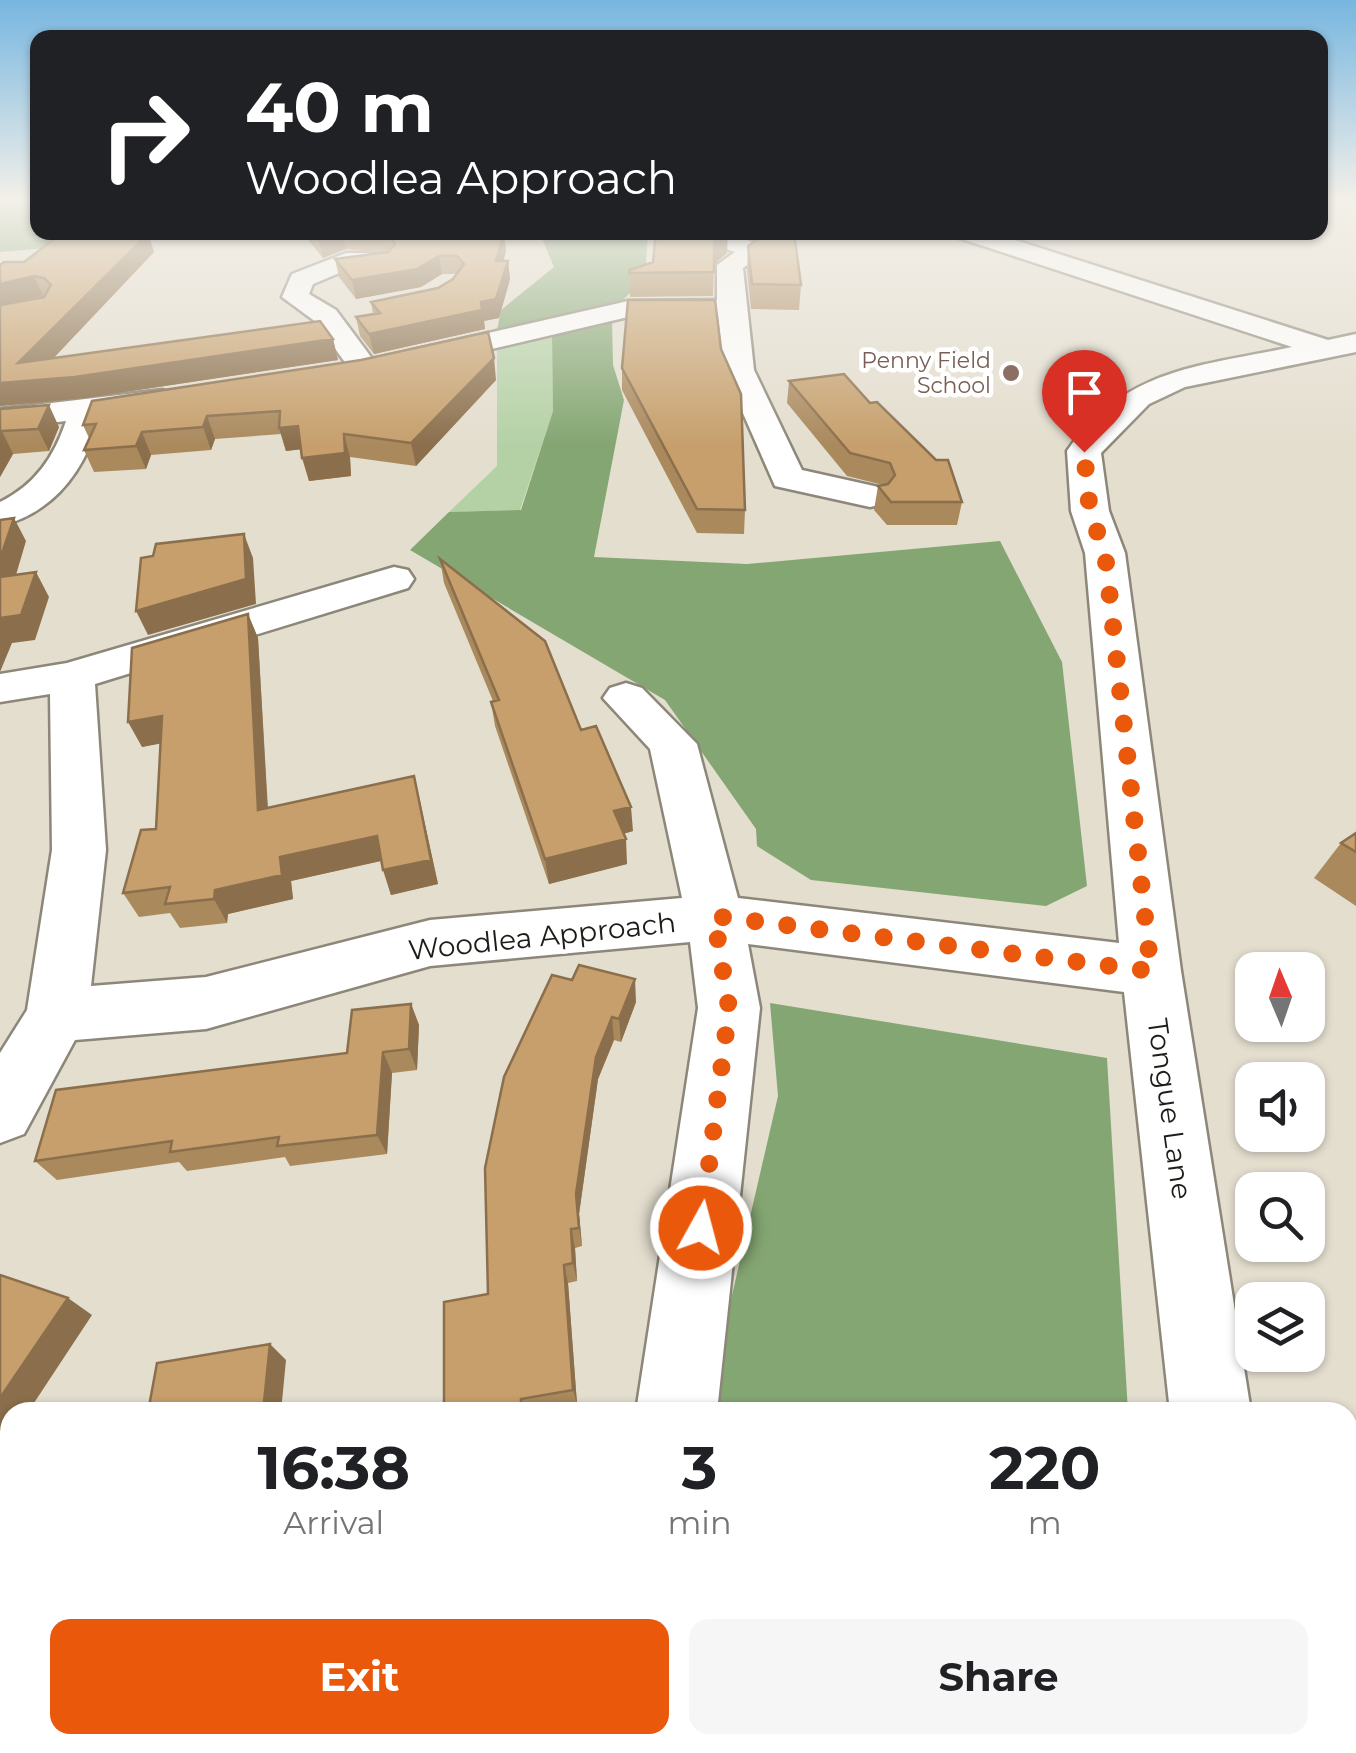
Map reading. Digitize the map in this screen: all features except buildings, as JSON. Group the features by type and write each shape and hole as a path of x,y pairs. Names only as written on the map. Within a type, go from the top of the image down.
{"street":[{"path":"300,282 295,297 326,316 365,369"},
{"path":"730,282 739,370 788,478 870,496"},
{"path":"1128,282 1340,346"},
{"path":"328,374 628,309 731,308"},
{"path":"326,316 361,310"},
{"name":"Tongue Lane","path":"1210,1402 1151,971 1105,553 1090,512 1084,452 1138,397 1176,380 1340,346"},
{"path":"0,419 84,412 197,395"},
{"path":"0,515 40,496 76,445 84,412"},
{"path":"0,688 72,676 394,579"},
{"path":"0,1113 57,1015 80,850 72,676"},
{"path":"626,698 673,744 714,916 729,1008 678,1402"},
{"name":"Woodlea Approach","path":"57,1015 206,1002 430,943 714,916 1151,971"}],"green space":[{"path":"536,282 641,282 623,300 497,330 501,310"},
{"path":"612,321 613,365 624,400 594,557 747,564 1000,541 1062,662 1087,886 1046,906 811,880 757,846 756,829 665,700 410,550 449,512 521,510 553,411 552,336"},
{"path":"552,336 553,411 520,510 449,512 497,466 497,347"},
{"path":"770,1003 1107,1058 1127,1402 707,1402 778,1096"}],"place":[{"name":"Penny Field School","path":"1011,373"}],"route":[{"path":"701,1228 729,1008 714,916 1151,971 1105,553 1090,512 1084,452"}]}
